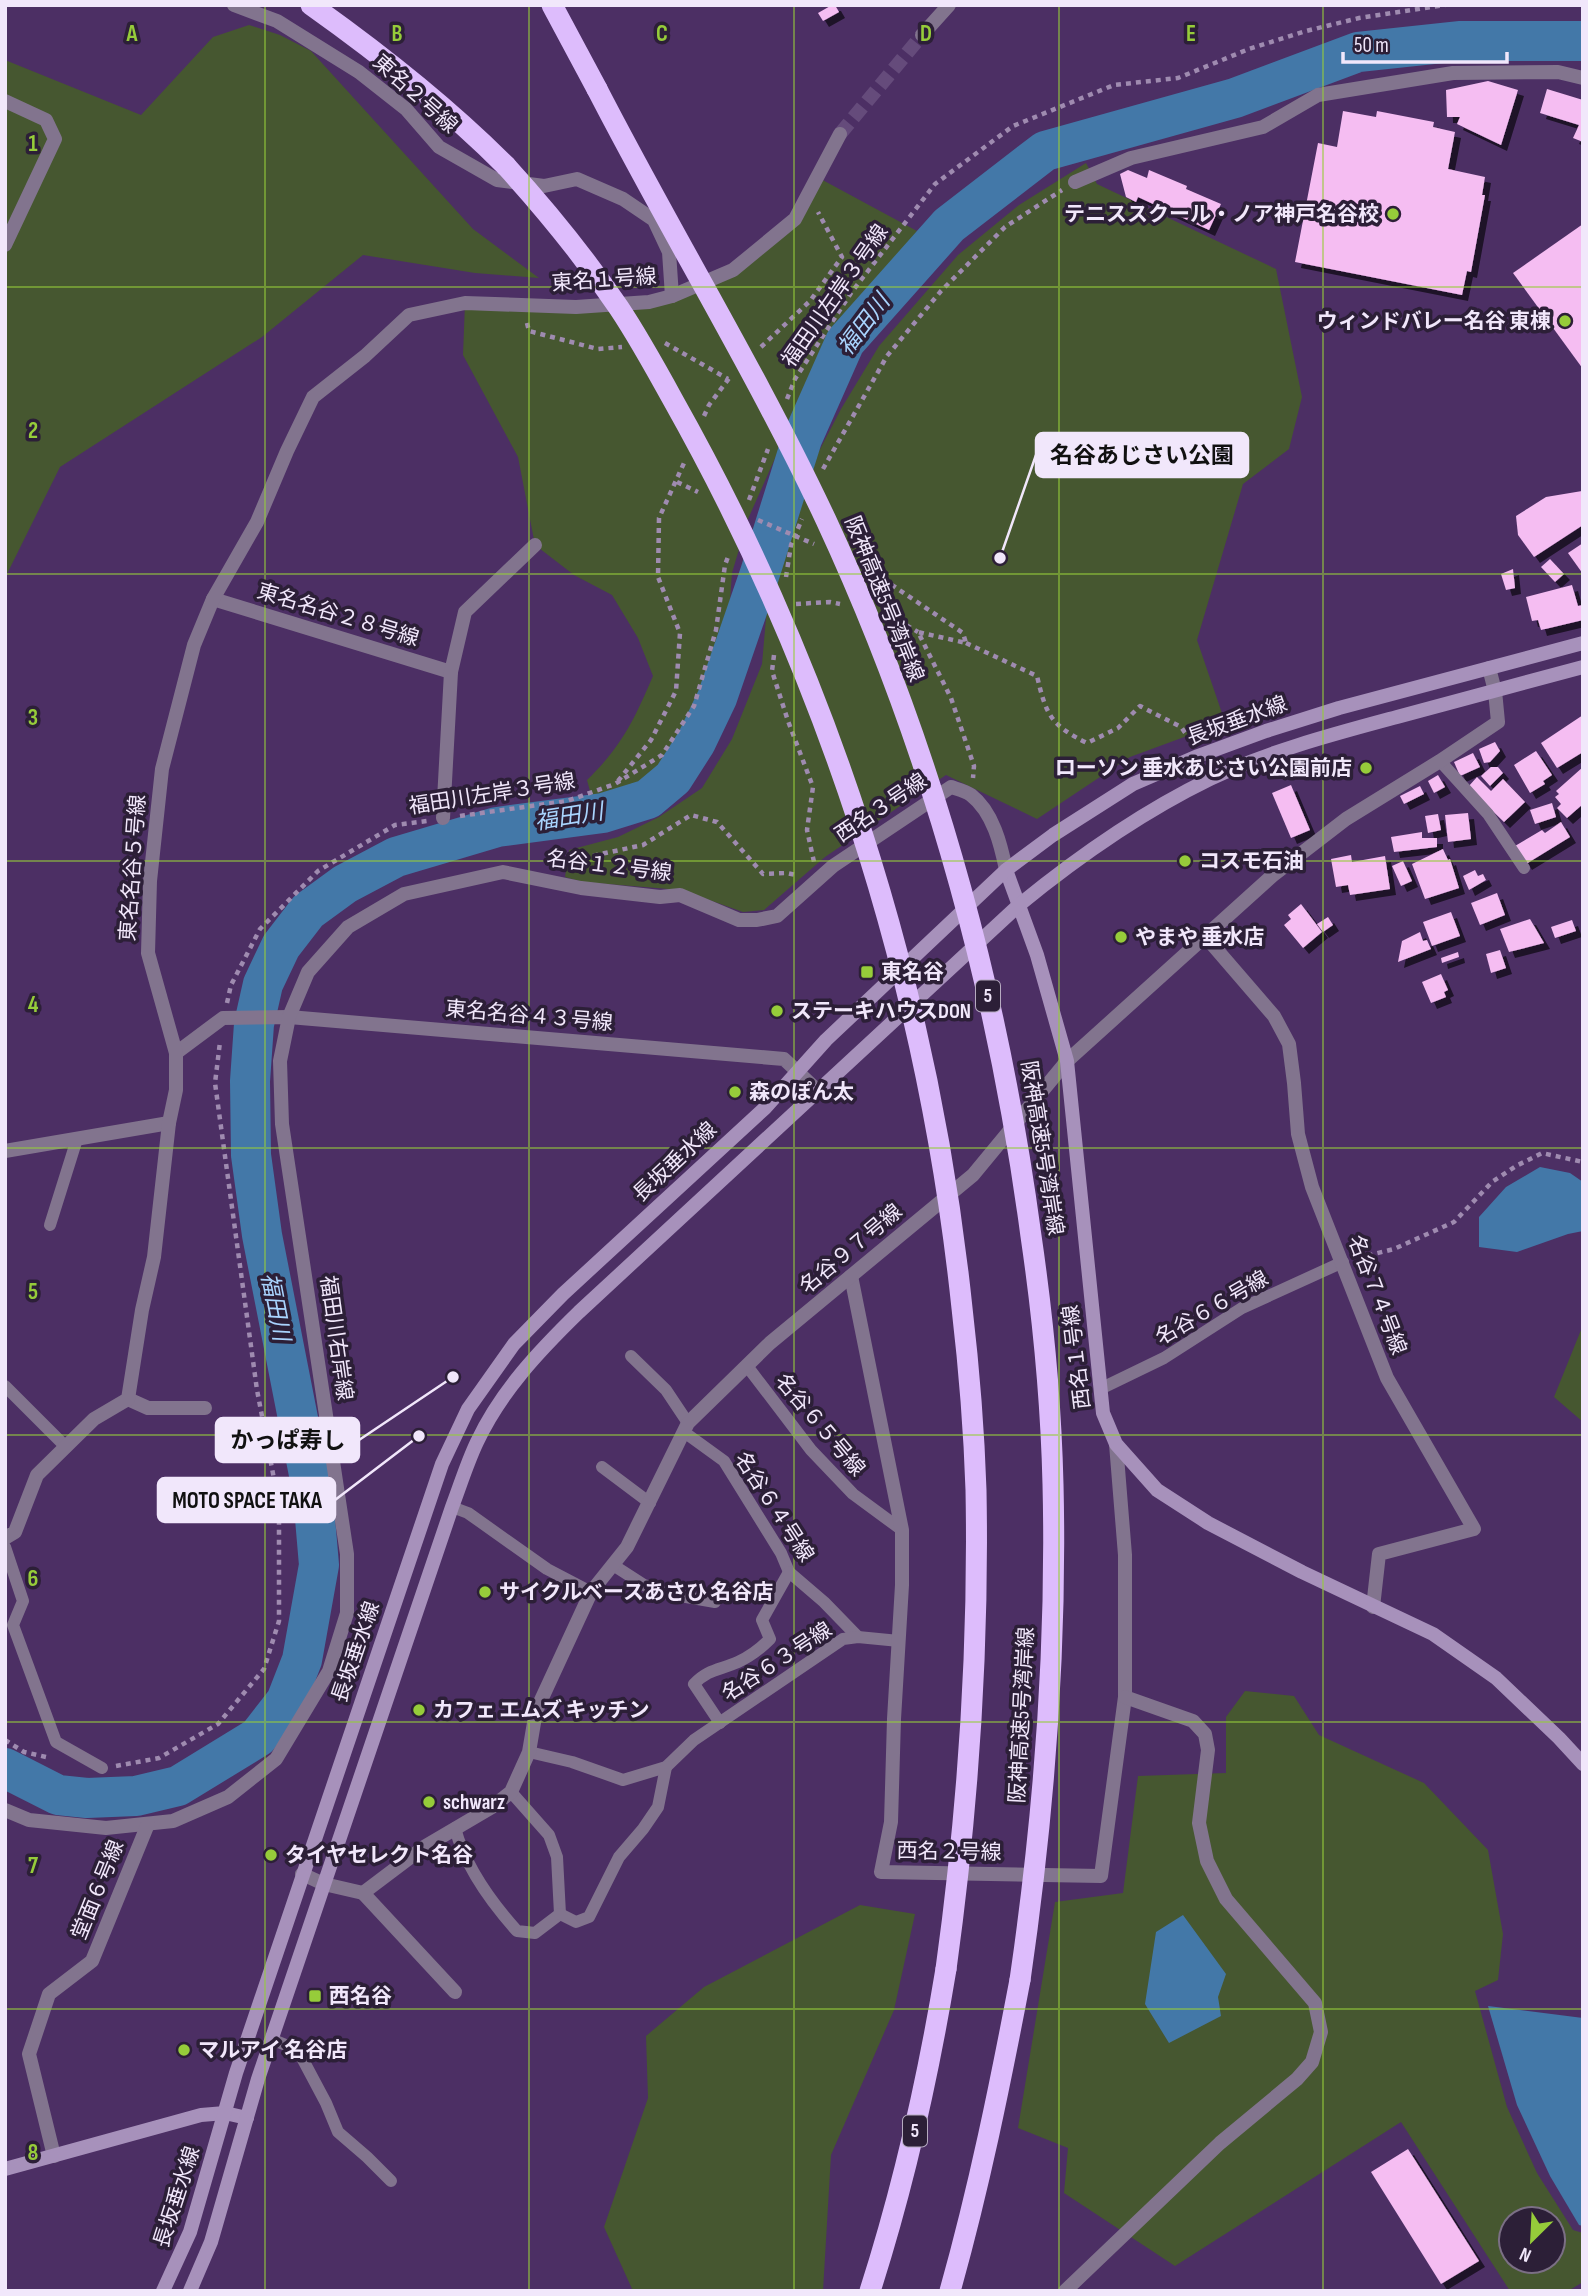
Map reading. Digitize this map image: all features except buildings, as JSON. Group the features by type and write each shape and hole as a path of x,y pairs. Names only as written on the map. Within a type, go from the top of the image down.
{"highway":[{"name":"5","path":"311,5 383,57 471,131 548,213 622,312 704,455 751,549 796,652 838,758 874,865 903,969 928,1078 945,1171 970,1383 976,1485 974,1691 957,1884 931,2060 912,2148 870,2291"},
{"name":"阪神高速5号湾岸線","path":"552,5 645,182 775,415 827,522 870,623 909,727 946,838 976,944 1003,1057 1022,1166 1048,1379 1053,1481 1051,1688 1034,1877 1020,1980 1002,2079 950,2291"}],"main road":[{"name":"長坂垂水線","path":"163,2291 190,2232 236,2073 442,1464 468,1409 514,1344 563,1294 765,1108 826,1040 1006,870 1097,805 1133,784 1266,731 1339,708 1583,643"},
{"name":"長坂垂水線","path":"190,2291 211,2242 271,2039 452,1507 476,1442 504,1394 533,1356 1019,905 1104,840 1153,809 1211,779 1276,753 1342,732 1583,667"},
{"name":"西名１号線","path":"1006,870 1037,955 1067,1062 1103,1413 1115,1444 1157,1490 1209,1523 1433,1634 1496,1678 1583,1764"},
{"name":"長坂垂水線","path":"5,2169 201,2115 225,2113 247,2118"}],"street":[{"name":"東名２号線","path":"234,5 277,21 359,72 406,109 439,146 497,180 544,186 577,179 623,199 654,220 669,252 672,296"},
{"path":"922,35 949,5"},
{"path":"1075,182 1131,158 1264,127 1318,95 1453,73 1558,72 1583,78"},
{"path":"5,101 46,120 55,139 9,228 5,245"},
{"name":"東名１号線","path":"465,303 576,307 649,302 672,296 733,270 795,219 840,134"},
{"name":"東名名谷５号線","path":"128,1399 142,1310 154,1257 169,1123 176,1090 176,1053 148,953 150,881 162,769 194,645 213,599 257,522 313,397 365,356 409,315 465,303"},
{"path":"443,818 450,672 465,612 535,545"},
{"name":"東名名谷２８号線","path":"213,599 450,672"},
{"name":"名谷９７号線","path":"363,1893 414,1853 492,1807 511,1792 529,1752 536,1711 591,1592 627,1547 686,1428 770,1343 973,1175 1067,1062 1272,876 1346,819 1498,722 1496,691 1489,668"},
{"name":"西名３号線","path":"818,879 833,866 951,787 971,795"},
{"path":"971,795 988,816 998,835 1006,870"},
{"name":"名谷１２号線","path":"503,872 581,888 660,897 680,895 739,920 777,916 818,879"},
{"name":"福田川右岸線","path":"5,1810 29,1820 106,1828 173,1821 228,1797 276,1759 329,1671 347,1613 347,1554 282,1124 280,1061 289,1017 309,972 348,927 404,894 503,872"},
{"name":"名谷７４号線","path":"1205,936 1274,1016 1289,1044 1298,1134 1312,1187 1387,1378 1474,1529 1380,1554 1373,1606"},
{"name":"東名名谷４３号線","path":"223,1018 289,1017 784,1059 818,1091"},
{"path":"176,1053 223,1018"},
{"path":"5,1151 169,1123"},
{"name":"西名２号線","path":"851,1276 902,1530 891,1822 881,1871 1101,1876 1125,1697 1125,1555 1115,1444"},
{"path":"5,1538 15,1532 37,1475 94,1419 128,1399 148,1408 205,1408"},
{"path":"1065,2291 1220,2143 1297,2079 1312,2062 1321,2032 1315,2003 1226,1899 1207,1861 1199,1823 1208,1750 1205,1734 1193,1721 1125,1697"},
{"name":"堂面６号線","path":"54,2156 29,2054 49,1994 92,1961 148,1824"},
{"path":"302,1874 324,1884 363,1893 455,1992"}],"lane":[{"path":"1440,761 1488,814 1524,868"},
{"path":"50,1225 77,1139"},
{"name":"名谷６６号線","path":"1100,1389 1164,1358 1242,1308 1343,1262"},
{"name":"名谷６４号線","path":"631,1356 666,1390 686,1428 723,1461 781,1553 789,1572 824,1602 858,1637"},
{"name":"名谷６５号線","path":"747,1366 811,1450 844,1485 902,1530"},
{"path":"5,1386 66,1447"},
{"path":"602,1467 650,1503"},
{"path":"452,1507 468,1513 547,1569 591,1592"},
{"path":"5,1547 23,1601 13,1625 56,1742 102,1768"},
{"path":"613,1565 644,1585 669,1594 715,1602"},
{"name":"名谷６３号線","path":"720,1723 694,1684 703,1673 736,1663 755,1653 770,1639 762,1620 789,1572"},
{"name":"名谷６３号線","path":"666,1767 694,1741 843,1639 858,1637 899,1641"},
{"path":"529,1752 572,1762 623,1780 666,1767 658,1807 619,1857 589,1917 576,1922 560,1914"},
{"path":"511,1792 550,1835 557,1857 560,1914"},
{"path":"456,1828 459,1844 493,1904 517,1931 535,1933 560,1914"},
{"path":"271,2039 293,2048 301,2056 338,2132 391,2181"}],"path":[{"name":"福田川左岸３号線","path":"785,404 795,379 851,293 935,184 1013,126 1114,85 1178,78 1249,49 1306,31 1359,18 1445,5"},
{"path":"821,474 887,356 941,291 1005,227 1075,182"},
{"path":"748,503 771,441"},
{"path":"785,581 791,545 806,509"},
{"path":"757,519 815,544"},
{"name":"福田川左岸３号線","path":"102,1768 159,1758 218,1724 264,1669 279,1621 279,1505 257,1390 215,1083 223,1018 231,985 260,929 318,871 396,825 567,801 615,784 662,755 694,706 716,630 725,565 730,552"},
{"path":"870,573 963,633 966,643"},
{"path":"971,795 974,766 951,698 918,632 966,643 1037,676 1044,706 1062,731 1087,743 1118,728 1140,706 1181,727 1191,741"},
{"path":"542,866 643,845 691,815 717,822 763,874 788,873 818,879 807,830 813,787 772,671 776,645"},
{"path":"1343,1262 1394,1249 1454,1223 1492,1182 1542,1153 1583,1162"},
{"path":"5,1740 24,1752 50,1758"}],"green space":[{"path":"249,25 280,35 311,51 473,229 539,278 475,273 363,255 262,337 60,467 5,578 5,60 141,115 213,37"},
{"path":"1086,163 1097,184 1276,269 1302,397 1289,449 1243,484 1197,640 1225,722 1130,757 1037,819 946,775 825,857 764,910 743,912 681,890 583,882 565,877 569,850 618,837 659,817 702,788 732,739 762,664 768,595 789,522 818,453 879,346 958,255 1019,205"},
{"path":"817,177 917,231 824,357 805,391 748,519 732,573 729,614 709,684 689,736 665,767 594,806 587,780 626,732 653,676 638,638 612,595 574,575 535,545 518,457 463,355 465,303 649,302 733,270 795,219"},
{"path":"1583,1325 1583,1422 1554,1397"},
{"path":"1245,1691 1294,1696 1319,1735 1424,1783 1488,1850 1503,1934 1498,1980 1475,1991 1507,2107 1537,2173 1557,2205 1497,2205 1497,2271 1401,2122 1175,2266 1064,2193 1068,2148 1018,2128 1055,1902 1123,1893 1138,1776 1226,1773 1226,1717"},
{"path":"860,1905 915,1914 894,2010 831,2155 823,2291 633,2291 604,2227 648,2098 646,2036 704,1987"},
{"path":"1567,2220 1573,2230 1583,2233 1583,2282 1568,2291 1510,2291 1500,2275 1567,2275"}],"water":[{"path":"1540,1167 1570,1173 1583,1182 1583,1231 1517,1252 1479,1247 1479,1217 1506,1187"},
{"path":"1183,1915 1226,1974 1218,1997 1221,2016 1169,2043 1145,2004 1156,1932"},
{"path":"1488,2006 1583,2018 1583,2226 1579,2225 1550,2176 1517,2105"}],"waterway":[{"name":"福田川","path":"5,1768 58,1795 87,1798 136,1796 178,1786 258,1737 286,1701 302,1660 319,1565 313,1495 262,1235 251,1155 250,1081 254,1024 263,984 281,946 308,911 345,884 396,857 497,827 603,813 648,799 673,778 696,742 717,698 802,439 845,342 949,225 1045,151 1235,98 1358,52 1461,41 1583,41"}],"tunnel":[{"path":"840,134 922,35"}],"place":[{"name":"テニススクール・ノア神戸名谷校","path":"1393,214"},
{"name":"ウィンドバレー名谷 東棟","path":"1565,321"},
{"name":"名谷あじさい公園","path":"1000,558"},
{"name":"ローソン 垂水あじさい公園前店","path":"1366,768"},
{"name":"コスモ石油","path":"1185,861"},
{"name":"やまや 垂水店","path":"1121,937"},
{"name":"東名谷","path":"867,972"},
{"name":"ステーキハウスDON","path":"777,1011"},
{"name":"森のぽん太","path":"735,1092"},
{"name":"かっぱ寿し","path":"453,1377"},
{"name":"MOTO SPACE TAKA","path":"419,1436"},
{"name":"サイクルベースあさひ 名谷店","path":"485,1592"},
{"name":"カフェ エムズ キッチン","path":"419,1710"},
{"name":"schwarz","path":"429,1802"},
{"name":"タイヤセレクト名谷","path":"271,1855"},
{"name":"西名谷","path":"315,1996"},
{"name":"マルアイ 名谷店","path":"184,2050"}]}
